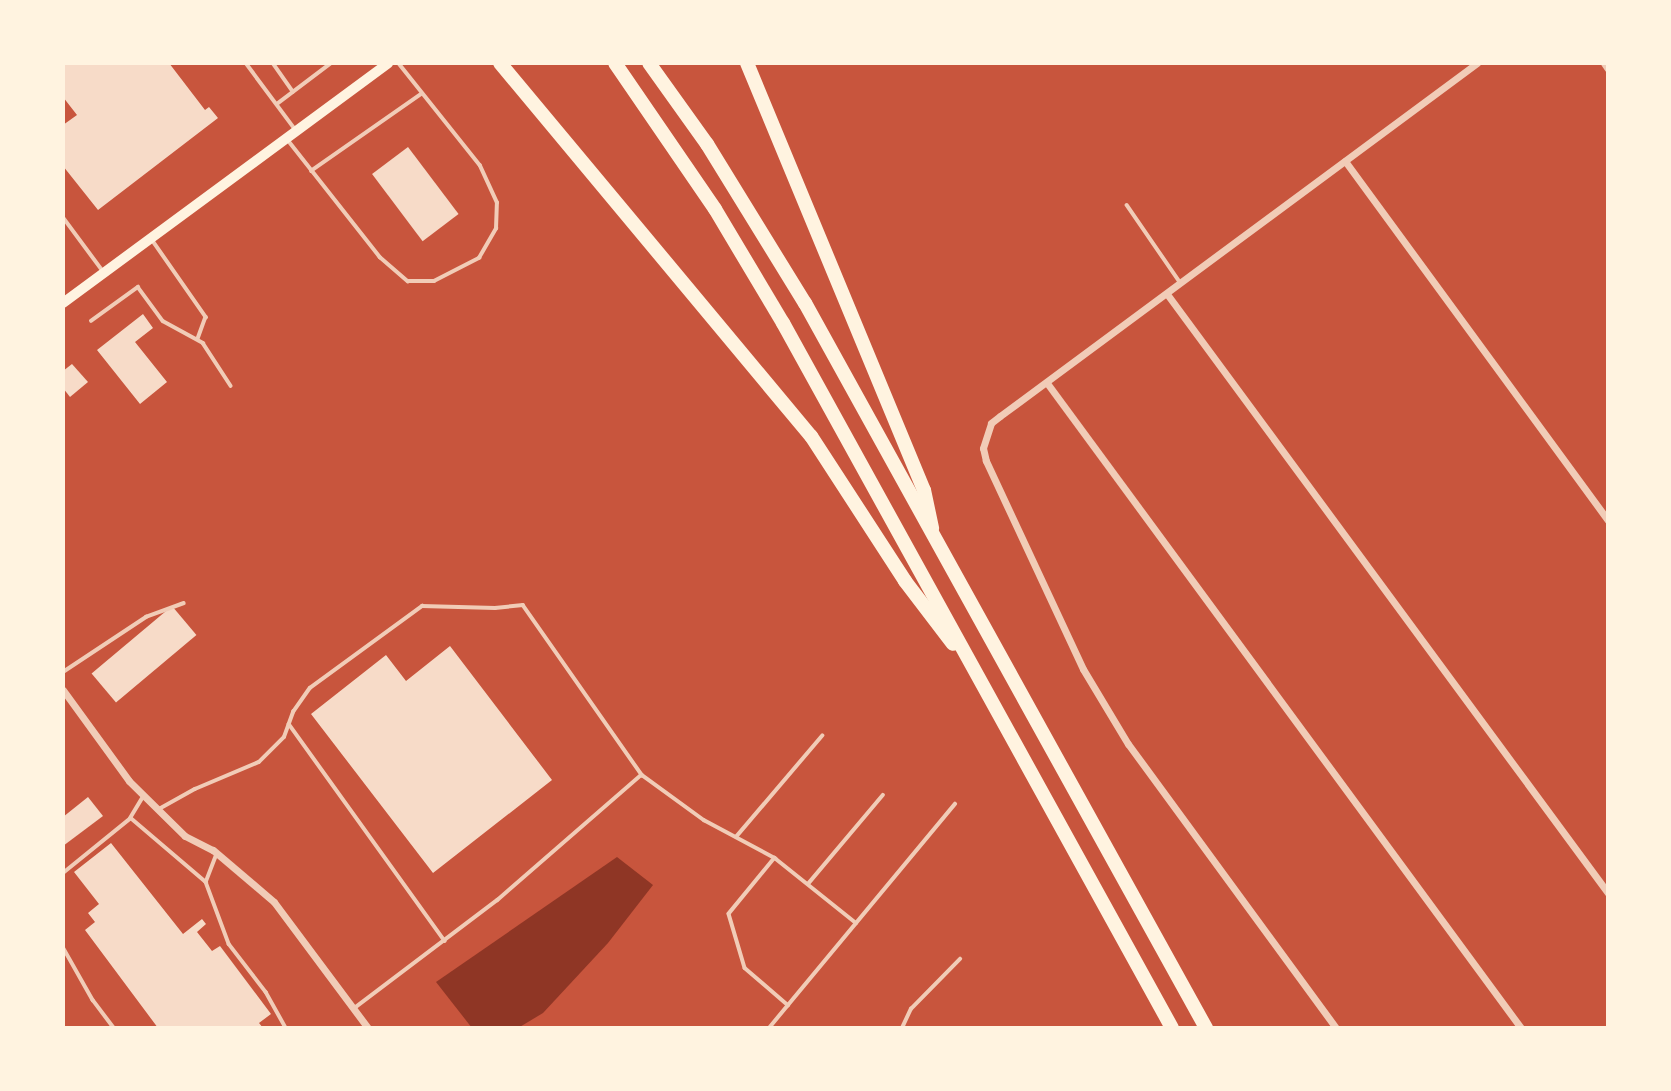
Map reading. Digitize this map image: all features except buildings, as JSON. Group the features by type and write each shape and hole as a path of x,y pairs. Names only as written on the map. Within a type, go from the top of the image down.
{"highway":[{"path":"500,63 811,436 934,622 972,667"},
{"path":"615,63 665,133 749,265 1172,1028"},
{"path":"649,63 706,144 772,248 1206,1028"},
{"path":"747,63 924,490 936,543"}],"main road":[{"path":"63,303 388,63"}],"street":[{"path":"1336,1028 1128,744 1083,669 986,461 983,447 991,424 1477,63"},
{"path":"1604,63 1608,69"},
{"path":"1345,161 1608,520"},
{"path":"1167,293 1608,893"},
{"path":"1047,383 1521,1028"},
{"path":"63,690 129,781 185,836 217,854 274,902 368,1028"}],"lane":[{"path":"246,63 296,131"},
{"path":"272,63 293,92"},
{"path":"286,138 380,257 408,281 434,281 478,258 496,229 497,203 480,166 398,63"},
{"path":"276,104 328,64"},
{"path":"310,171 421,94"},
{"path":"1127,205 1181,283"},
{"path":"63,217 104,272"},
{"path":"150,238 206,317 198,339"},
{"path":"91,321 138,286 163,321 198,339 231,386"},
{"path":"63,672 146,617 184,603"},
{"path":"159,809 195,789 259,762 284,737 293,712 310,688 422,606 482,608 523,605 642,775 705,820 775,858 856,923"},
{"path":"289,724 445,941"},
{"path":"736,837 822,736"},
{"path":"354,1009 433,951 642,775"},
{"path":"63,873 131,818 144,795"},
{"path":"808,884 883,795"},
{"path":"769,1028 955,804"},
{"path":"131,818 206,882 229,944 265,992 286,1028"},
{"path":"206,882 217,854"},
{"path":"775,858 729,914 746,968 788,1005"},
{"path":"63,947 93,1000 114,1028"},
{"path":"902,1028 911,1009 960,959"}],"shaded area":[{"path":"617,857 653,885 608,943 543,1013 518,1028 472,1028 436,982"}]}
